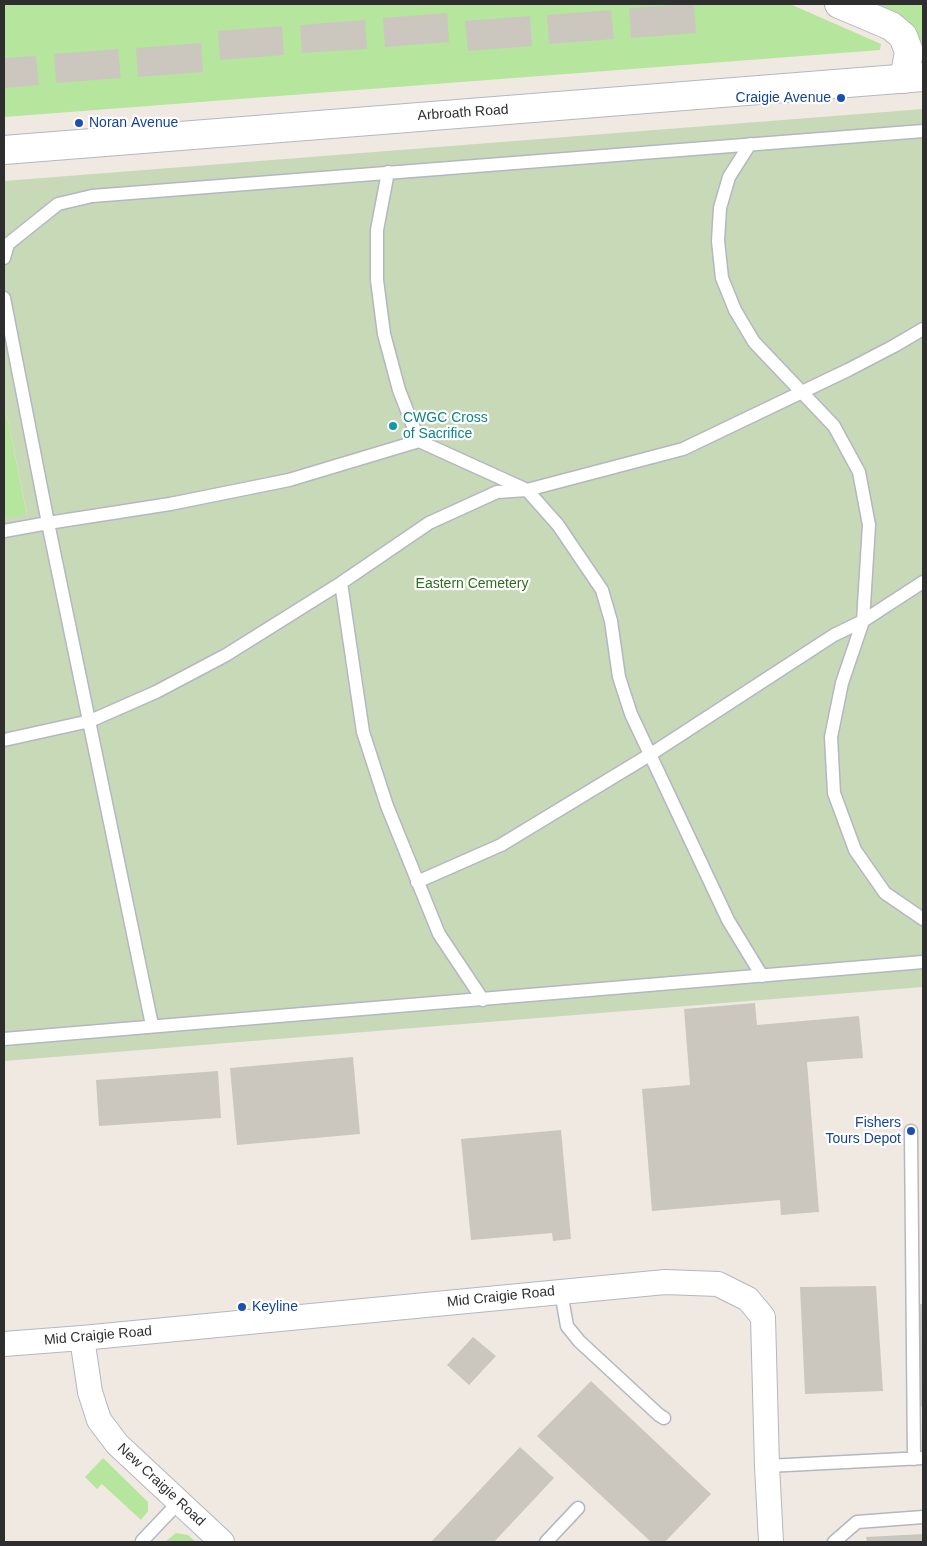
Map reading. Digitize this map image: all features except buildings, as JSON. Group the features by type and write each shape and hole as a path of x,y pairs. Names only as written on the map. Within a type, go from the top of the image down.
{"main road":[{"path":"839,4 891,26 903,36 913,78"},
{"name":"Arbroath Road","path":"4,150 913,78"}],"street":[{"name":"Mid Craigie Road","path":"4,1344 665,1282 718,1284 748,1298 763,1317 771,1542"},
{"name":"New Craigie Road","path":"82,1338 90,1392 99,1420 117,1444 222,1542"}],"lane":[{"path":"4,258 6,241 58,204 92,196 923,131"},
{"path":"750,144 728,176 720,208 718,241 722,278 735,310 754,342 834,426 860,472 869,525 863,621 842,683 831,737 834,793 855,850 885,893 923,919"},
{"path":"388,172 376,230 377,280 384,334 399,390 419,441"},
{"path":"4,298 48,522 152,1026"},
{"path":"4,740 90,721 156,692 226,655 341,583 429,523 497,492 527,490 684,449 879,354 923,329"},
{"path":"4,531 48,522 170,504 289,480 419,441 527,490 558,525 602,590 611,621 619,677 631,714 728,920 762,976"},
{"path":"417,882 501,845 651,754 834,636 863,621 923,582"},
{"path":"341,583 363,732 387,806 439,934 483,1000"},
{"path":"4,1039 923,962"},
{"path":"767,1466 919,1458 917,1200 911,1131"},
{"path":"561,1292 567,1326 579,1341 664,1418"},
{"path":"142,1541 179,1502"},
{"path":"546,1542 578,1508"},
{"path":"834,1542 857,1522 923,1517"}],"green space":[{"path":"4,4 790,4 881,44 880,50 4,117"},
{"path":"864,4 923,4 923,42 919,42 908,21"},
{"name":"Eastern Cemetery","path":"923,109 923,987 4,1061 4,519 27,514 4,401 4,181"},
{"path":"4,401 27,515 4,519"},
{"path":"103,1458 148,1502 148,1511 141,1520 102,1484 97,1489 85,1477"},
{"path":"176,1533 188,1535 196,1542 165,1542"}],"place":[{"name":"Craigie Avenue","path":"841,98"},
{"name":"Noran Avenue","path":"79,123"},
{"name":"CWGC Cross of Sacrifice","path":"393,426"},
{"name":"Fishers Tours Depot","path":"911,1131"},
{"name":"Keyline","path":"242,1307"}]}
